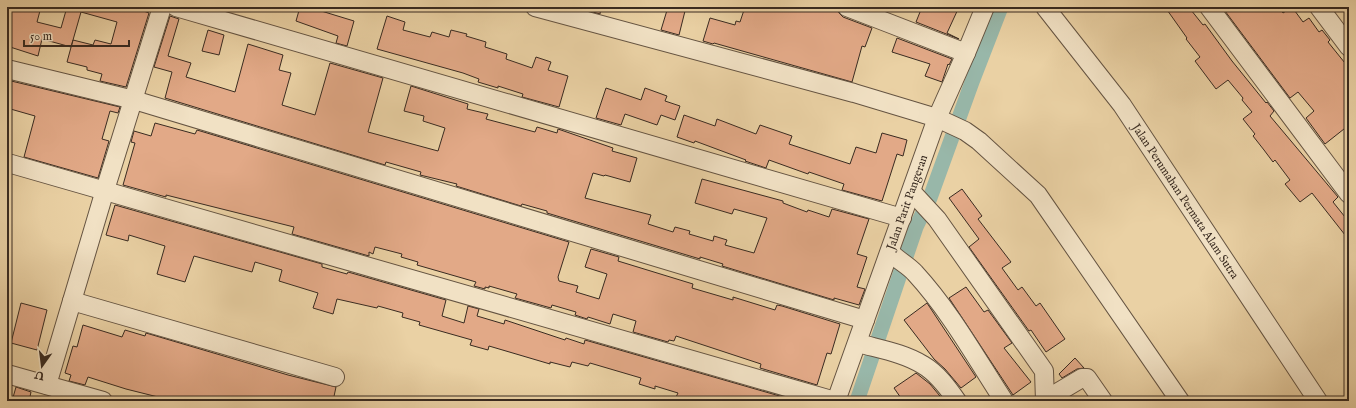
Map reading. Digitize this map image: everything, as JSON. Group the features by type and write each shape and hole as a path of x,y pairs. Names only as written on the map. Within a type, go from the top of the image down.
{"street":[{"path":"47,386 105,190 162,7"},
{"path":"176,7 902,218"},
{"path":"535,7 764,67 940,119 965,131 979,141 1038,196 1180,401"},
{"path":"847,7 966,53"},
{"name":"Jalan Parit Pangeran","path":"836,401 862,344 865,320 893,256 902,218 915,195 940,119 985,7"},
{"name":"Jalan Perumahan Permata Alam Sutra","path":"1045,7 1122,105 1318,401"},
{"path":"1209,7 1346,183"},
{"path":"1319,7 1349,47"},
{"path":"7,69 134,100 865,320"},
{"path":"8,163 836,401"},
{"path":"915,195 937,219 1044,371 1045,400 1082,378 1087,378 1103,401"},
{"path":"893,256 914,272 934,297 1004,401"},
{"path":"72,301 335,377"},
{"path":"862,344 888,351 924,365 947,386 958,401"},
{"path":"7,374 103,401"}],"building":[{"path":"7,7 41,7 37,22 61,28 67,7 142,7 141,10 149,13 126,87 100,81 102,74 87,70 87,67 67,62 73,40 71,47 42,39 38,56 7,46","holes":["81,12 117,22 111,44 95,40 93,45 73,40"]},
{"path":"300,7 319,7 318,10 354,21 347,46 336,43 338,36 296,21"},
{"path":"575,7 601,7 600,14"},
{"path":"668,7 686,7 679,35 661,30"},
{"path":"745,7 837,7 839,13 843,17 872,28 865,47 862,46 852,82 703,41 710,18 735,25 736,21 740,22"},
{"path":"922,7 959,7 947,33 959,39 916,22"},
{"path":"1165,7 1185,7 1189,11 1191,10 1203,25 1205,24 1232,61 1266,103 1267,102 1274,111 1270,116 1338,197 1333,202 1349,222 1349,240 1312,193 1300,202 1285,184 1290,180 1275,160 1273,162 1253,136 1255,134 1243,119 1252,112 1242,100 1243,98 1228,80 1216,89 1195,61 1200,57"},
{"path":"1222,7 1279,7 1283,13 1292,7 1303,22 1309,18 1319,32 1322,30 1330,40 1328,42 1349,68 1349,125 1325,144 1306,118 1314,111 1298,92 1290,98"},
{"path":"170,16 179,19 168,56 191,63 186,77 235,92 248,44 283,55 279,70 291,73 282,105 315,115 330,63 383,78 368,132 438,151 445,128 423,121 424,116 404,111 411,86 468,104 467,109 488,114 486,119 535,132 537,127 557,133 558,129 613,148 612,151 637,158 630,182 593,173 585,198 651,215 648,224 673,232 675,227 690,231 689,234 713,241 714,236 727,240 725,245 754,253 767,218 734,209 732,214 695,203 702,179 783,201 783,203 807,212 808,210 829,217 832,209 869,219 857,254 867,257 857,287 865,289 859,305 834,298 834,300 722,266 723,264 700,257 700,259 547,213 547,211 522,204 521,206 456,186 457,184 420,175 421,172 386,162 385,165 165,98 172,72 154,67"},
{"path":"387,16 405,22 403,30 430,37 432,32 449,37 451,30 467,34 466,36 486,42 485,47 507,54 506,59 532,68 536,57 551,62 548,70 568,76 559,107 522,97 523,94 498,86 498,88 478,82 479,79 463,73 377,49"},
{"path":"208,30 224,35 219,55 202,51"},
{"path":"897,38 952,59 949,65 948,64 942,82 925,76 930,64 892,52"},
{"path":"7,80 120,107 118,113 110,111 102,139 109,141 98,178 24,157 35,116 7,108"},
{"path":"606,88 641,100 645,88 667,96 665,101 680,106 675,120 661,115 657,125 625,114 621,125 596,118"},
{"path":"684,115 715,126 717,119 756,134 760,125 792,136 789,144 850,164 856,147 876,153 882,133 907,140 903,156 897,154 882,201 842,190 844,184 809,172 808,174 769,160 766,168 695,141 694,143 677,137"},
{"path":"155,123 195,134 197,130 569,242 558,277 559,281 578,286 576,292 599,299 607,274 585,267 591,249 619,257 618,261 693,284 692,288 733,300 733,297 775,310 777,305 782,306 840,324 831,354 827,353 817,385 760,368 761,364 676,336 674,341 669,340 668,342 633,332 636,321 613,314 610,324 588,317 587,319 575,315 576,312 552,305 551,308 515,298 517,294 489,286 489,288 485,287 485,289 474,286 476,282 417,265 418,262 401,257 402,254 375,247 373,254 369,252 369,256 292,234 294,227 166,195 166,197 123,185 135,143 131,142 134,131 151,136"},
{"path":"962,189 982,216 978,219 1011,262 1002,268 1018,290 1022,287 1036,306 1040,303 1065,339 1046,352 1031,330 1029,331 969,247 979,239 949,198"},
{"path":"115,205 322,264 322,267 347,274 348,272 446,300 442,316 464,323 468,306 479,309 477,316 504,324 505,320 565,340 566,338 584,344 585,340 797,401 691,401 676,397 678,393 655,386 655,389 639,384 641,378 590,363 588,366 572,362 570,367 550,362 550,364 489,346 488,350 470,345 472,340 419,325 420,322 402,317 403,313 378,306 377,308 337,299 333,314 313,308 318,293 279,281 282,270 255,262 252,272 194,256 185,282 157,274 165,246 129,235 128,241 106,235"},
{"path":"966,287 984,312 988,310 1012,343 1004,348 1031,382 1013,395 949,298"},
{"path":"21,303 47,310 37,350 11,343"},
{"path":"927,303 976,377 961,388 945,369 934,359 904,320"},
{"path":"83,325 122,337 125,330 145,336 146,333 288,375 336,387 333,401 174,401 126,389 88,377 85,385 69,381 71,375 65,373 73,346 77,347"},
{"path":"1075,358 1084,368 1077,369 1062,378 1059,374"},
{"path":"916,373 930,384 944,401 903,401 894,388"},
{"path":"16,387 31,392 29,401 12,401"}],"waterway":[{"path":"857,401 916,227 930,198 1001,7"}]}
